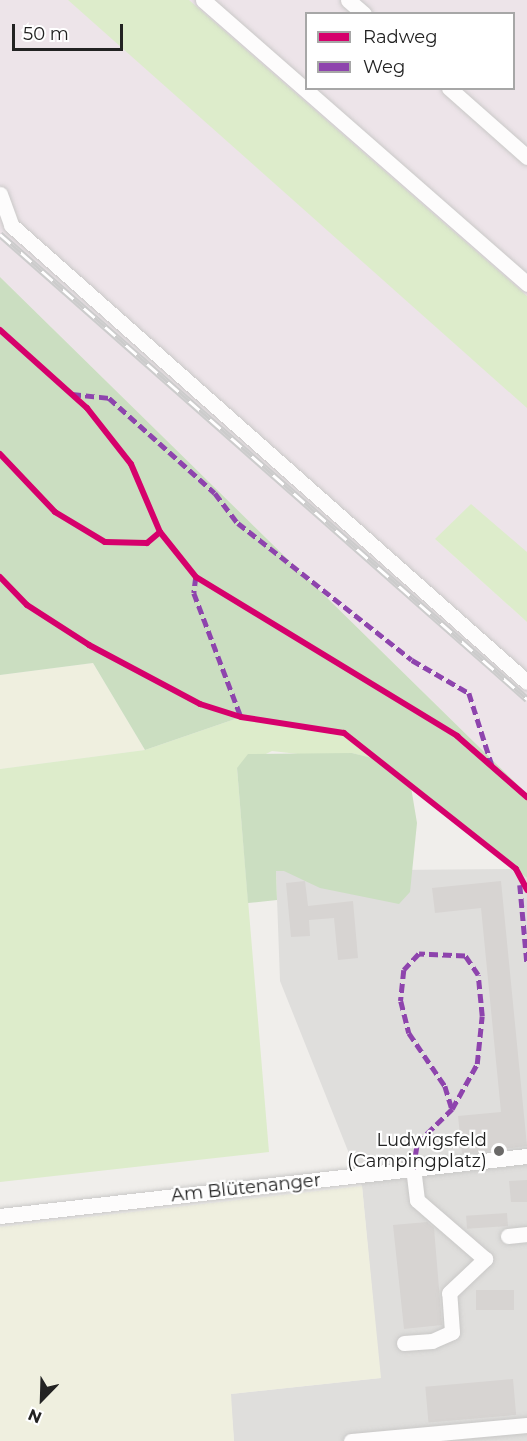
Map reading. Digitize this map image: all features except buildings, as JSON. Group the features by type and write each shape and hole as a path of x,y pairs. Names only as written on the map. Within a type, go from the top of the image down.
{"street":[{"path":"202,0 527,284"},
{"path":"348,0 362,12"},
{"path":"451,90 527,157"},
{"path":"0,194 11,225 527,682"},
{"name":"Am Blütenanger","path":"0,1216 527,1156"},
{"path":"404,1343 432,1341 452,1332 449,1293 484,1258 417,1200 412,1169"},
{"path":"508,1236 527,1234"},
{"path":"351,1441 527,1425"}],"shaded area":[{"path":"0,0 527,0 527,575 435,539 527,622 527,794 0,277"},
{"path":"516,869 527,878 527,1441 234,1441 230,1394 380,1378 362,1186 280,981 276,871"}],"green space":[{"path":"68,0 189,0 527,296 527,408"},
{"path":"0,277 527,794 527,878 411,787 417,823 410,892 399,904 320,888 284,871 276,871 277,900 248,903 237,768 248,754 352,753 376,759 343,733 241,717 145,750 93,663 0,675"},
{"path":"471,504 527,552 527,622 435,539"},
{"path":"93,663 145,750 0,769 0,675"},
{"path":"241,717 344,733 378,760 352,753 324,757 272,751 237,768 269,1152 0,1182 0,769 145,750"},
{"path":"362,1186 381,1378 231,1394 234,1441 0,1441 0,1227"}],"railway":[{"path":"0,234 527,699"}],"marked path":[{"path":"72,394 109,398 215,493 238,523 412,660 469,693 492,765"},
{"path":"196,577 194,593 241,717"},
{"path":"520,885 527,962"},
{"path":"413,1169 417,1143 452,1109 477,1064 482,1016 478,975 465,956 419,954 404,970 401,1001 409,1033 445,1086 452,1109"}],"cycle path":[{"path":"0,330 87,408 131,464 160,532 196,577 457,736 527,797"},
{"path":"0,454 55,512 105,542 147,543 160,532"},
{"path":"0,577 27,605 89,645 200,704 241,717 344,733 516,869 527,890"}],"place":[{"name":"Ludwigsfeld (Campingplatz)","path":"499,1151"}]}
